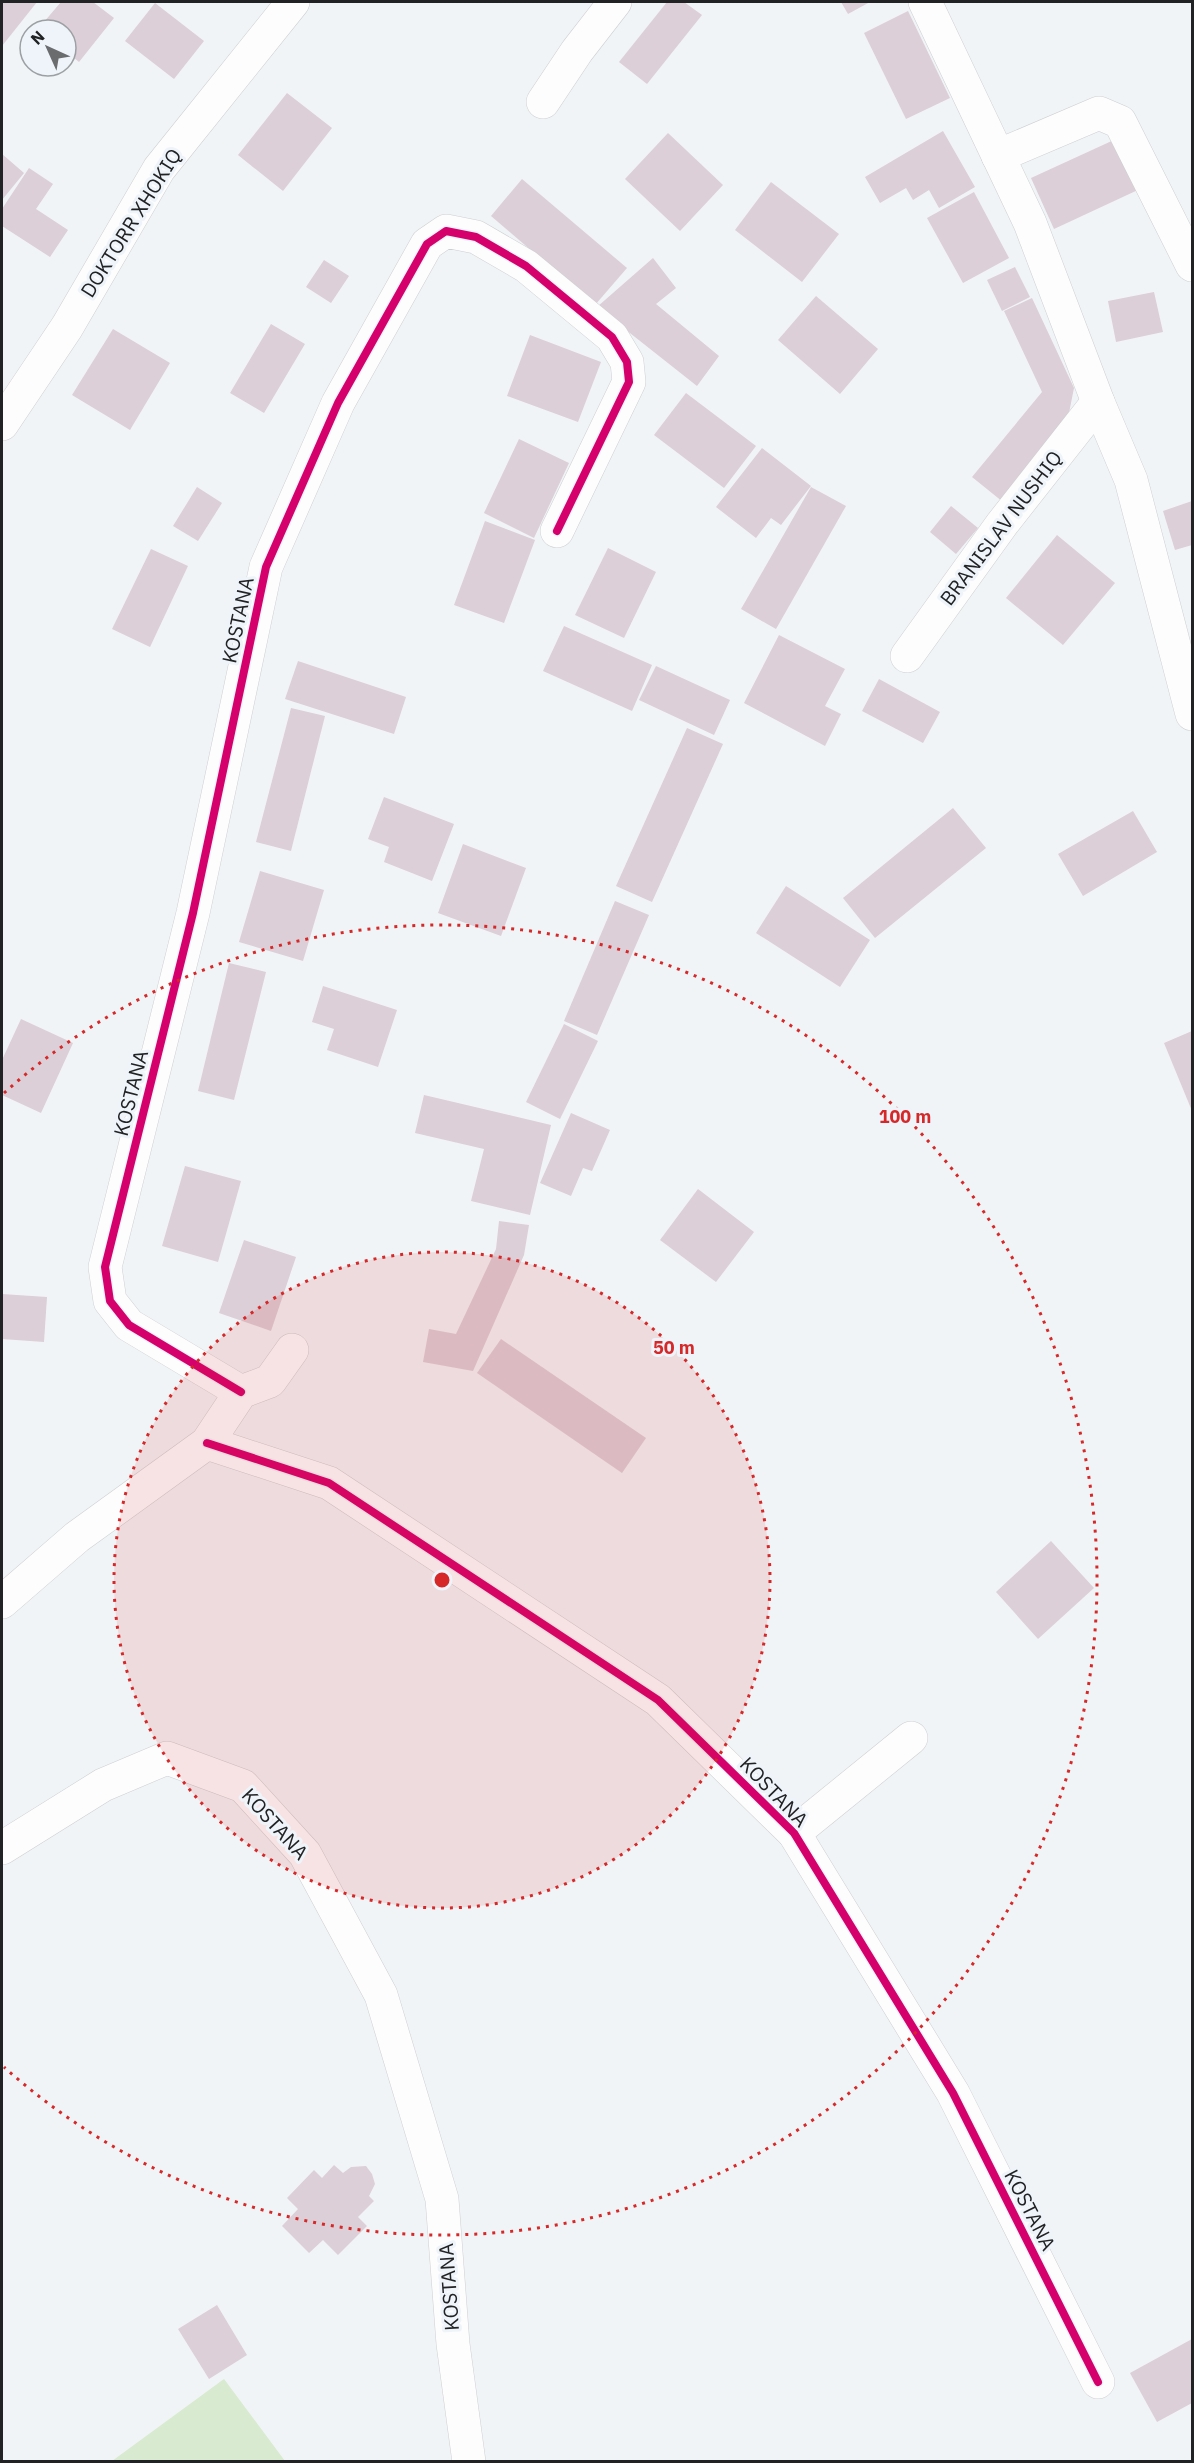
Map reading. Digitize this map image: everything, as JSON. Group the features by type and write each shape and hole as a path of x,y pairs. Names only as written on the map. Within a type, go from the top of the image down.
{"street":[{"name":"DOKTORR XHOKIQ","path":"2,424 68,327 159,170 293,2"},
{"path":"543,102 577,51 615,2"},
{"path":"925,2 1030,223 1098,402 1131,480 1192,714"},
{"path":"998,156 1099,113 1120,122 1192,265"},
{"name":"KOSTANA","path":"241,1392 129,1325 110,1301 105,1267 194,913 266,567 338,403 427,244 446,231 476,237 526,266 612,337 627,362 630,382 557,531"},
{"name":"BRANISLAV NUSHIQ","path":"907,656 1002,524 1098,402"},
{"path":"2,1602 76,1537 207,1443 241,1392 270,1381 292,1350"},
{"name":"KOSTANA","path":"207,1443 329,1483 658,1700 794,1833 953,2094 1098,2382"},
{"name":"KOSTANA","path":"794,1833 911,1738"},
{"name":"KOSTANA","path":"2,1848 103,1785 167,1758 243,1786 305,1854 381,1995 442,2199 453,2344 469,2462"}],"green space":[{"path":"224,2379 285,2461 112,2461"}],"building":[{"path":"2,2 37,2 24,18 18,18 18,26 2,46"},
{"path":"61,2 93,2 114,18 79,62 78,18 47,18"},
{"path":"667,2 684,2 702,15 647,84 619,62"},
{"path":"841,2 870,2 848,14"},
{"path":"155,3 204,41 174,79 125,41"},
{"path":"908,11 950,98 906,119 864,33"},
{"path":"287,93 332,128 283,191 238,155"},
{"path":"943,131 975,187 939,208 929,190 913,200 906,188 880,203 865,177"},
{"path":"668,133 723,185 680,231 625,179"},
{"path":"1116,139 1140,189 1054,229 1031,178"},
{"path":"2,154 24,173 2,200"},
{"path":"29,168 53,184 36,209 68,230 50,257 2,226 2,209"},
{"path":"522,179 627,268 595,305 491,216"},
{"path":"771,182 839,234 802,282 735,230"},
{"path":"974,192 1009,258 963,283 927,218"},
{"path":"653,258 676,288 656,304 719,356 697,386 597,307"},
{"path":"324,260 349,276 331,303 306,287"},
{"path":"1015,267 1030,297 1002,311 987,280"},
{"path":"1154,292 1163,332 1116,342 1108,301"},
{"path":"816,296 878,349 840,394 778,340"},
{"path":"1032,298 1074,388 1069,413 1003,502 972,477 1042,392 1004,311"},
{"path":"271,324 305,344 264,413 230,393"},
{"path":"113,329 170,363 130,430 72,395"},
{"path":"530,335 601,362 578,422 507,396"},
{"path":"686,393 756,446 724,488 654,435"},
{"path":"519,439 569,463 534,538 484,513"},
{"path":"762,448 811,486 781,525 771,518 756,538 716,507"},
{"path":"197,487 222,503 198,541 173,526"},
{"path":"811,487 846,506 776,629 741,609"},
{"path":"1192,501 1192,545 1175,550 1163,511"},
{"path":"951,506 978,528 956,554 930,532"},
{"path":"485,521 535,540 504,623 454,605"},
{"path":"1057,535 1115,583 1063,645 1006,598"},
{"path":"608,548 656,572 624,638 575,615"},
{"path":"151,549 188,566 150,647 112,629"},
{"path":"564,626 652,665 632,711 543,671"},
{"path":"779,635 845,669 825,706 841,714 825,746 744,703"},
{"path":"298,661 406,697 394,734 285,699"},
{"path":"656,666 730,700 714,735 639,700"},
{"path":"879,679 940,712 923,743 862,711"},
{"path":"291,708 325,716 291,851 256,842"},
{"path":"687,728 723,744 652,902 616,886"},
{"path":"384,797 454,824 432,881 384,862 389,847 368,839"},
{"path":"953,808 986,848 875,938 843,898"},
{"path":"1133,811 1157,852 1083,896 1058,854"},
{"path":"463,844 526,868 501,936 438,913"},
{"path":"260,871 324,890 303,961 239,942"},
{"path":"786,886 870,940 840,987 756,933"},
{"path":"615,901 649,915 597,1035 564,1021"},
{"path":"229,963 266,972 234,1100 198,1091"},
{"path":"323,986 397,1010 378,1067 327,1050 334,1029 312,1022"},
{"path":"21,1019 73,1043 41,1113 2,1095 2,1060"},
{"path":"564,1024 598,1041 560,1119 526,1102"},
{"path":"1192,1031 1192,1111 1164,1043"},
{"path":"424,1095 551,1125 530,1215 471,1201 484,1149 415,1133"},
{"path":"571,1113 610,1130 592,1171 583,1168 571,1196 540,1183"},
{"path":"185,1166 241,1181 218,1262 162,1246"},
{"path":"698,1189 754,1232 716,1282 660,1240"},
{"path":"499,1221 529,1225 524,1255 473,1371 423,1362 429,1329 456,1334 496,1249"},
{"path":"244,1240 296,1257 271,1331 219,1313"},
{"path":"2,1294 47,1297 44,1342 2,1339"},
{"path":"501,1339 646,1438 622,1473 477,1373"},
{"path":"1051,1541 1094,1588 1038,1639 996,1592"},
{"path":"334,2165 343,2173 351,2167 366,2166 372,2174 375,2184 369,2196 374,2201 358,2217 367,2226 338,2255 323,2240 309,2253 282,2226 298,2209 287,2198 314,2170 322,2178"},
{"path":"217,2305 247,2355 209,2379 178,2329"},
{"path":"1192,2339 1192,2403 1157,2422 1130,2373"}],"cycle path":[{"path":"241,1392 129,1325 110,1301 105,1267 193,913 266,567 338,403 427,244 446,231 476,237 526,266 612,337 627,362 629,382 557,531"},
{"path":"207,1443 329,1483 658,1700 794,1833 953,2093 1098,2382"}]}
